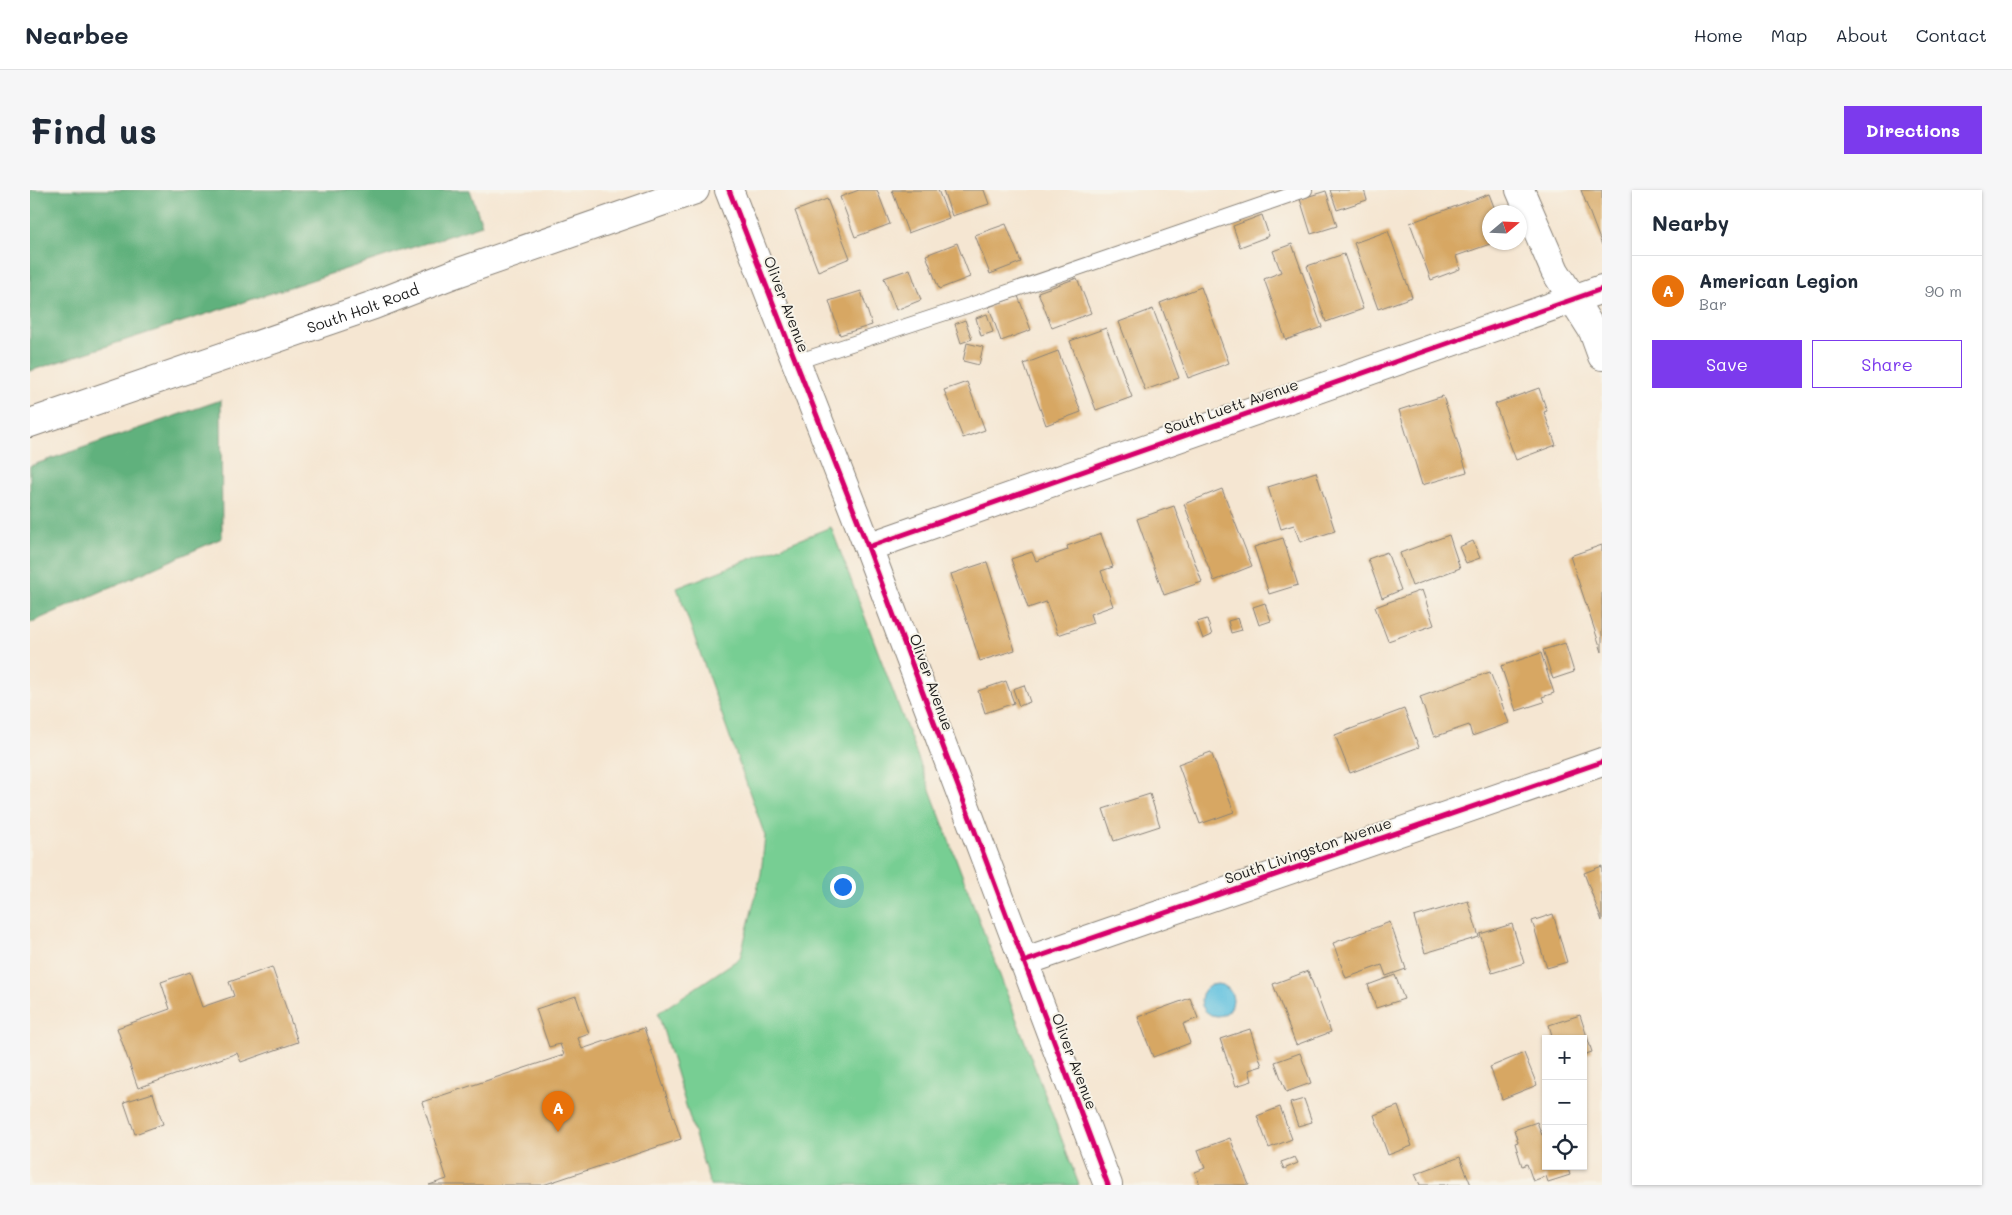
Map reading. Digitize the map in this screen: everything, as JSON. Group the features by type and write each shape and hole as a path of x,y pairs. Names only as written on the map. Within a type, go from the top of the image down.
{"street":[{"name":"South Holt Road","path":"30,423 365,309 451,275 695,190"},
{"name":"Oliver Avenue","path":"729,190 868,547 1108,1185"},
{"path":"1520,190 1555,271 1592,331 1602,356"},
{"name":"South Luett Avenue","path":"868,547 1602,289"},
{"name":"South Livingston Avenue","path":"1023,962 1602,762"}],"lane":[{"path":"796,362 985,300 1305,190"}],"green space":[{"path":"30,190 470,190 482,225 30,371"},
{"path":"221,400 222,538 30,623 30,466"},
{"path":"831,527 1079,1185 710,1185 658,1013 740,958 761,874 765,836 677,588"}],"water":[{"path":"1217,984 1228,989 1233,1000 1228,1011 1217,1016 1206,1011 1201,1000 1206,989"}],"building":[{"path":"859,190 877,190 890,224 855,237 840,197"},
{"path":"892,190 938,190 949,218 908,233"},
{"path":"943,190 984,190 989,204 952,216"},
{"path":"1330,190 1364,190 1367,200 1337,210"},
{"path":"1581,190 1602,190 1602,245"},
{"path":"1326,191 1337,226 1311,234 1300,199"},
{"path":"1489,194 1493,205 1482,205 1482,247 1456,256 1460,269 1431,280 1410,223"},
{"path":"827,199 850,258 818,271 795,211"},
{"path":"1262,215 1269,236 1240,247 1233,226"},
{"path":"1006,224 1021,262 990,274 975,235"},
{"path":"1388,231 1412,297 1378,309 1354,243"},
{"path":"957,243 970,277 939,289 926,255"},
{"path":"1292,244 1322,327 1286,340 1264,279 1281,272 1273,251"},
{"path":"1344,254 1363,309 1326,322 1307,266"},
{"path":"910,269 921,300 896,310 884,278"},
{"path":"1077,278 1091,313 1052,328 1038,292"},
{"path":"1201,287 1229,363 1188,378 1160,303"},
{"path":"861,291 872,325 840,335 829,301"},
{"path":"1018,296 1031,330 1001,341 989,307"},
{"path":"1153,309 1179,378 1145,390 1119,322"},
{"path":"987,314 993,332 981,336 976,318"},
{"path":"965,320 972,339 961,343 955,324"},
{"path":"1106,328 1132,397 1096,410 1070,341"},
{"path":"967,343 983,347 979,365 963,361"},
{"path":"1058,351 1081,412 1046,425 1024,364"},
{"path":"967,382 985,430 963,438 944,390"},
{"path":"1539,388 1547,411 1544,412 1556,445 1516,460 1495,404"},
{"path":"1443,396 1467,472 1422,485 1399,410"},
{"path":"1316,472 1335,531 1300,542 1294,525 1281,529 1268,487"},
{"path":"1222,489 1252,566 1214,581 1184,504"},
{"path":"1174,506 1202,582 1164,595 1137,519"},
{"path":"1101,534 1113,567 1101,571 1113,606 1090,614 1093,623 1058,635 1046,602 1028,608 1011,559 1032,552 1036,561 1068,550 1067,546"},
{"path":"1449,535 1460,568 1412,586 1400,553"},
{"path":"1283,538 1298,585 1269,594 1254,547"},
{"path":"1473,541 1480,558 1466,563 1459,547"},
{"path":"1602,545 1602,652 1570,556"},
{"path":"1387,552 1401,590 1382,598 1368,559"},
{"path":"987,562 1015,650 980,661 951,574"},
{"path":"1422,590 1434,625 1388,641 1375,607"},
{"path":"1265,603 1271,621 1259,625 1253,607"},
{"path":"1238,618 1242,630 1231,633 1228,621"},
{"path":"1207,619 1212,635 1203,639 1197,622"},
{"path":"1565,643 1574,672 1553,679 1543,650"},
{"path":"1541,653 1554,693 1542,697 1544,702 1516,711 1501,666"},
{"path":"1490,672 1509,723 1472,736 1469,725 1434,737 1420,697"},
{"path":"1006,681 1014,703 985,713 978,691"},
{"path":"1024,685 1030,702 1019,706 1013,689"},
{"path":"1404,709 1419,747 1350,773 1335,735"},
{"path":"1211,752 1234,812 1200,824 1178,764"},
{"path":"1150,794 1160,826 1114,841 1103,809"},
{"path":"1602,866 1602,921 1584,873"},
{"path":"1468,901 1479,937 1425,953 1414,917"},
{"path":"1553,914 1567,962 1547,968 1532,921"},
{"path":"1390,922 1406,969 1386,976 1382,965 1346,978 1333,943"},
{"path":"1512,924 1524,963 1492,973 1480,934"},
{"path":"272,967 298,1042 241,1062 237,1053 138,1088 117,1028 170,1009 161,982 190,972 202,1007 234,996 229,982"},
{"path":"1308,971 1331,1032 1296,1045 1273,984"},
{"path":"1395,975 1404,999 1376,1008 1368,985"},
{"path":"576,996 589,1034 578,1038 582,1049 644,1028 681,1139 543,1185 429,1185 447,1179 422,1102 564,1055 560,1044 549,1047 536,1009"},
{"path":"1190,998 1198,1018 1183,1024 1190,1043 1153,1057 1138,1017"},
{"path":"1580,1015 1586,1035 1552,1035 1549,1025"},
{"path":"1250,1029 1262,1066 1249,1070 1252,1081 1236,1086 1220,1039"},
{"path":"1587,1037 1592,1052 1587,1054"},
{"path":"1300,1053 1311,1083 1286,1092 1275,1062"},
{"path":"1524,1053 1537,1085 1502,1099 1490,1067"},
{"path":"153,1093 163,1124 135,1134 124,1102"},
{"path":"1304,1099 1312,1122 1298,1126 1290,1103"},
{"path":"1398,1106 1412,1146 1388,1155 1374,1115"},
{"path":"1280,1107 1292,1139 1269,1148 1257,1116"},
{"path":"1537,1122 1542,1135 1542,1170 1568,1170 1570,1175 1548,1182 1546,1176 1533,1181 1527,1164 1522,1166 1515,1143 1518,1142 1514,1130"},
{"path":"1230,1138 1249,1185 1200,1185 1195,1172 1205,1168 1198,1150"},
{"path":"1295,1157 1298,1163 1284,1169 1281,1162"},
{"path":"1460,1157 1471,1185 1420,1185 1415,1174"}],"cycle path":[{"path":"729,190 868,547 1108,1185"},
{"path":"868,547 1602,289"},
{"path":"1023,962 1602,762"}],"place":[{"name":"American Legion","path":"558,1132"}]}
